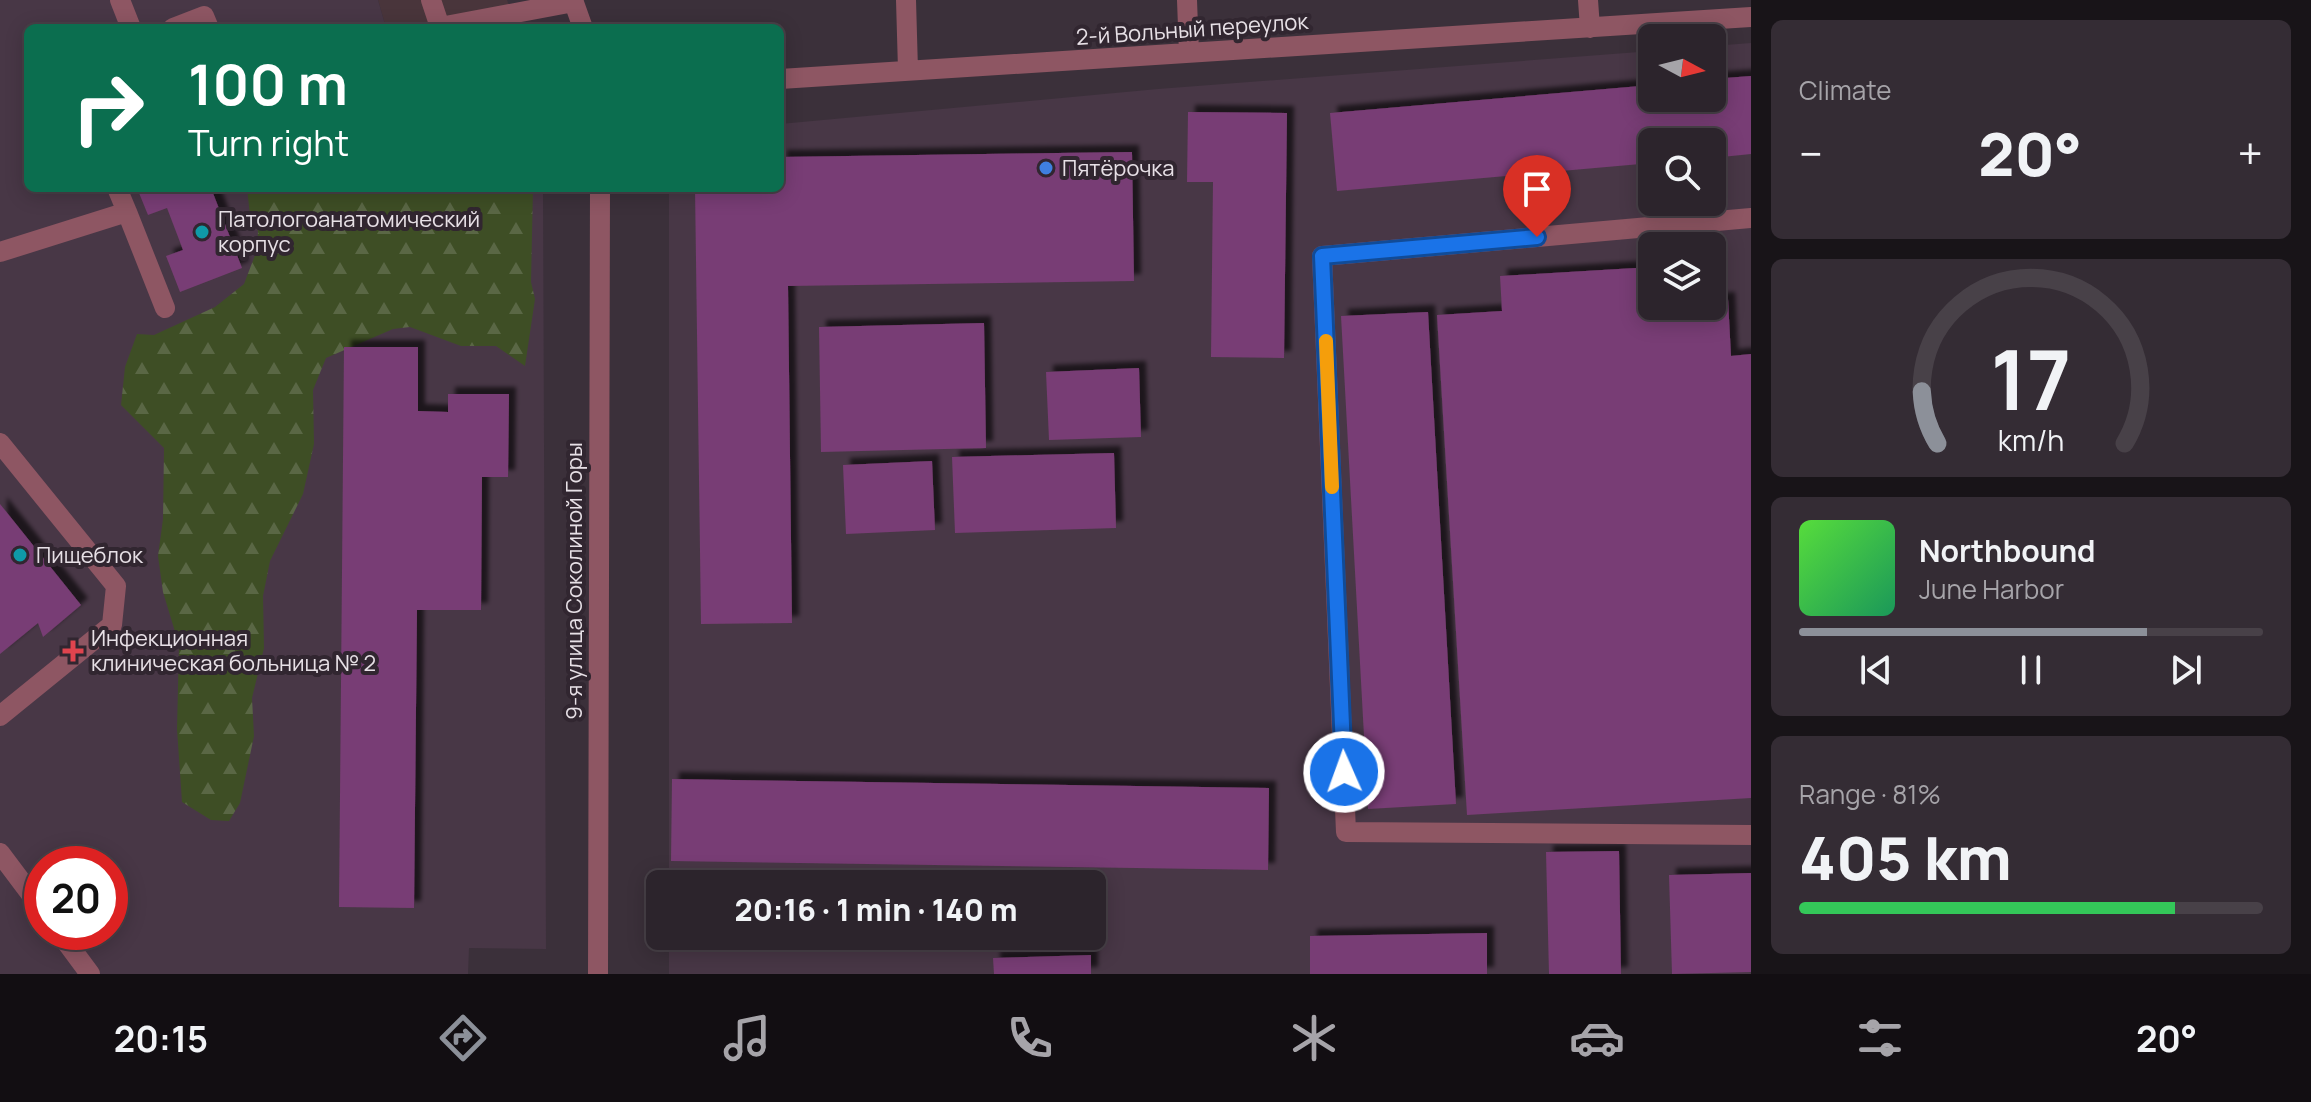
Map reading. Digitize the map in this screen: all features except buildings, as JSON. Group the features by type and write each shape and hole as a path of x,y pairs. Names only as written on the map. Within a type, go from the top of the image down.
{"street":[{"path":"120,0 129,24"},
{"path":"431,0 439,24"},
{"path":"906,0 908,70"},
{"path":"1187,0 1189,53"},
{"path":"1588,0 1590,28"},
{"path":"455,24 574,1 582,24"},
{"path":"183,24 204,16 207,24"},
{"name":"2-й Вольный переулок","path":"784,79 1751,17"},
{"path":"119,192 165,308"},
{"name":"9-я улица Соколиной Горы","path":"598,974 600,192"},
{"path":"0,252 127,212"},
{"path":"1751,218 1322,256 1346,832 1751,835"},
{"path":"0,443 116,586 112,625 0,716"},
{"path":"0,853 24,885"},
{"path":"72,950 90,974"}],"shaded area":[{"path":"0,0 378,0 385,24 24,24 24,192 543,192 546,949 469,948 468,974 0,974"},
{"path":"378,0 507,0 516,24 385,24"},
{"path":"1751,43 1751,974 669,974 669,950 1106,950 1106,870 669,870 669,192 784,192 784,124 1158,89 1638,52 1638,112 1726,112 1726,45"}],"green space":[{"path":"247,192 533,192 531,282 535,299 525,366 496,346 461,346 410,327 393,329 326,358 313,390 314,444 303,494 270,561 263,596 264,648 252,698 254,736 240,803 229,821 211,820 182,802 177,729 179,645 163,592 158,556 163,519 164,448 121,405 125,367 137,334 154,335 215,307 244,284 257,250 258,231 250,215"}],"slow traffic":[{"path":"1326,341 1332,487"}],"place":[{"name":"Пятёрочка","path":"1046,168"},
{"name":"Патологоанатомический корпус","path":"202,232"},
{"name":"Пищеблок","path":"20,555"},
{"name":"Инфекционная клиническая больница № 2","path":"73,651"}],"route":[{"path":"1344,772 1322,256 1537,237"}]}
